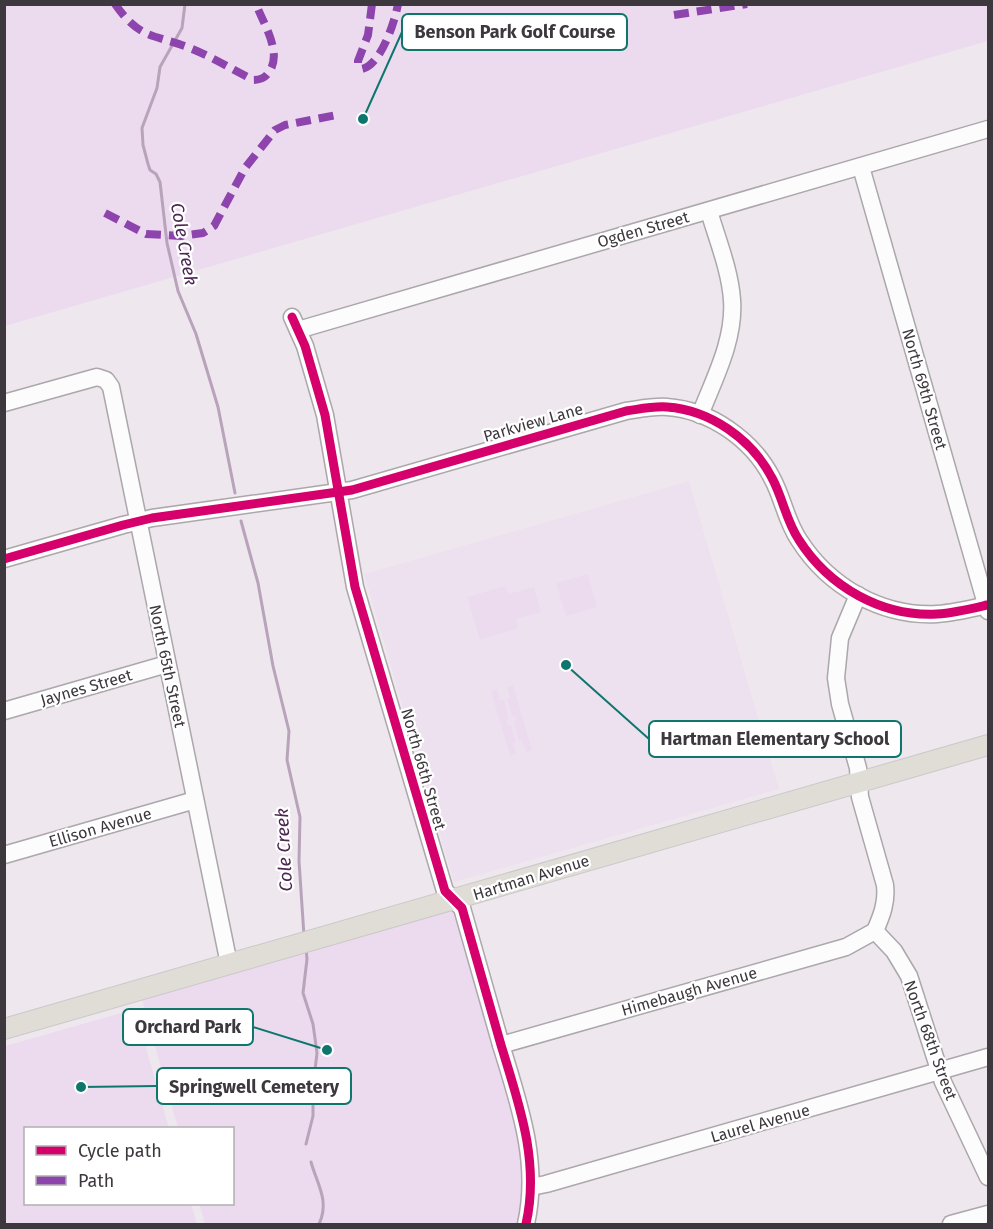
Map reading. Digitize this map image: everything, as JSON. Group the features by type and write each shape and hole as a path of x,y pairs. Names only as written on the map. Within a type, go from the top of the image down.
{"main road":[{"name":"Hartman Avenue","path":"4,1029 988,745"}],"street":[{"name":"Ogden Street","path":"295,323 709,210 988,129"},
{"name":"North 69th Street","path":"861,167 988,608"},
{"path":"700,415 727,345 732,313 730,283 709,210"},
{"name":"North 66th Street","path":"295,323 305,346 325,415 356,587 445,891 462,908 525,1124 531,1187 526,1224"},
{"name":"North 65th Street","path":"4,403 97,377 106,380 111,387 230,964"},
{"name":"Parkview Lane","path":"4,559 138,522 339,492 626,411 648,407 667,407 689,411 727,428 754,451 772,477 791,527 806,550 830,576 858,595 886,607 920,614 988,608"},
{"path":"858,595 843,627 836,666 840,704 858,768 860,797 886,896 884,911 875,931"},
{"name":"Jaynes Street","path":"4,711 167,664"},
{"name":"Ellison Avenue","path":"4,855 195,800"},
{"name":"Himebaugh Avenue","path":"501,1045 846,946 860,941 875,931"},
{"name":"North 68th Street","path":"875,931 894,951 909,976 939,1071 988,1177"},
{"name":"Laurel Avenue","path":"531,1187 988,1057"},
{"path":"951,1224 988,1214"}],"shaded area":[{"path":"5,4 988,4 988,41 5,326"},
{"path":"689,481 779,789 454,882 364,574"},
{"path":"588,574 597,607 566,616 556,583"},
{"path":"505,586 509,594 534,587 541,612 516,619 518,627 516,629 480,640 467,597"},
{"path":"513,685 532,750 526,752 522,740 519,741 514,723 516,722 515,716 512,717 507,699 510,697 507,687"},
{"path":"497,689 500,700 504,700 509,719 506,720 508,725 511,725 516,742 513,743 516,754 510,756 491,691"},
{"path":"452,908 456,912 524,1150 522,1224 205,1224 199,1205 234,1205 234,1127 178,1127 141,996"},
{"path":"135,1009 169,1127 24,1127 24,1205 191,1205 197,1224 5,1224 5,1046"}],"waterway":[{"name":"Cole Creek","path":"185,4 182,28 160,67 157,88 142,128 143,145 150,170 156,174 160,182 167,243 178,291 196,334 218,407 235,493"},
{"name":"Cole Creek","path":"241,521 258,583 273,666 289,731 287,760 300,817 299,861 304,936"},
{"name":"Cole Creek","path":"306,949 303,993 313,1024 317,1053 313,1087 313,1116 306,1144"},
{"name":"Cole Creek","path":"311,1162 323,1200 319,1224"}],"marked path":[{"path":"115,4 124,16 140,30 198,52 253,80 258,80 267,74 273,64 274,56 270,38 256,4"},
{"path":"372,4 368,35 358,61 362,69 369,66 381,51 394,21 398,4"},
{"path":"674,15 747,4"},
{"path":"105,213 146,234 181,236 203,233 214,226 245,168 275,130 285,125 337,115"}],"cycle path":[{"path":"292,317 305,346 325,415 355,587 445,891 462,908 521,1111 531,1178 526,1224"},
{"path":"4,559 152,518 352,490 626,411 667,407 683,409 714,420 741,439 753,451 772,478 799,540 811,557 841,585 877,604 917,614 950,613 987,605"}],"place":[{"name":"Benson Park Golf Course","path":"363,119"},
{"name":"Hartman Elementary School","path":"566,665"},
{"name":"Orchard Park","path":"327,1050"},
{"name":"Springwell Cemetery","path":"81,1087"}]}
